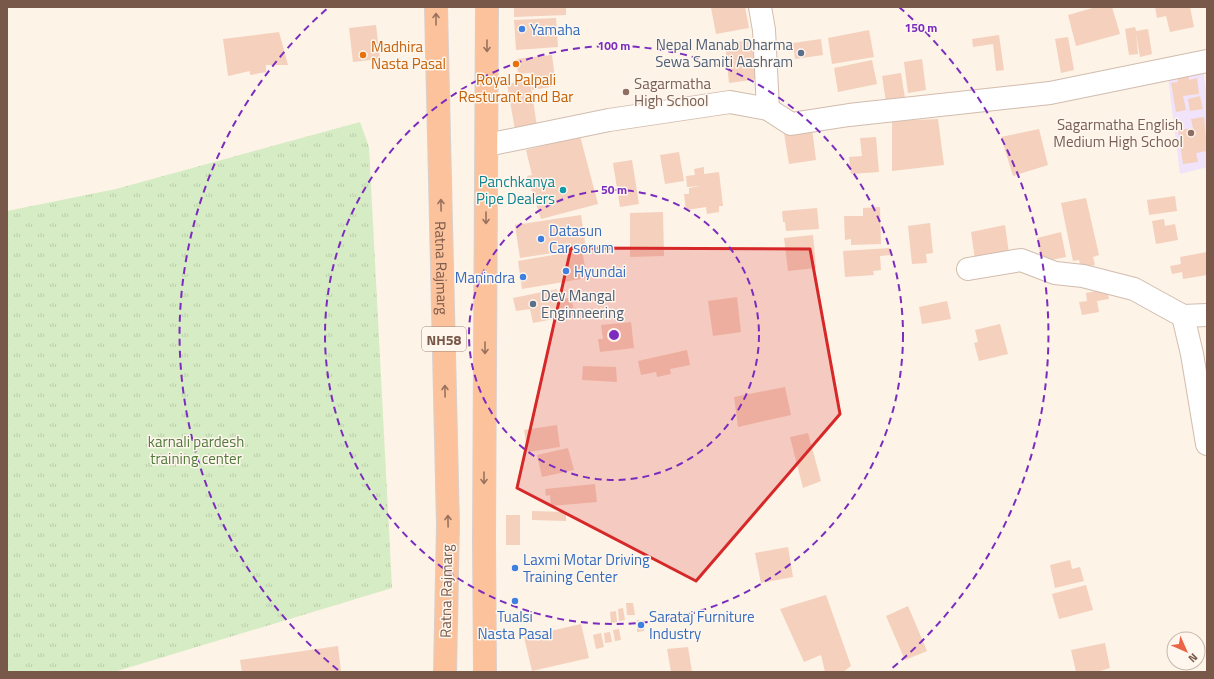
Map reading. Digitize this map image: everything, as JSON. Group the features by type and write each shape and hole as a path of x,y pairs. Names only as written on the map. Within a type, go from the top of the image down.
{"highway":[{"name":"Ratna Rajmarg","path":"436,7 448,524 445,672"},
{"name":"NH58","path":"485,672 484,540 487,7"}],"street":[{"path":"760,7 764,30 768,109"},
{"path":"486,145 609,120 730,102 768,109 791,124 849,115 1050,93 1207,61"},
{"path":"968,269 1021,260 1055,273 1083,276 1134,290 1183,316 1207,315"},
{"path":"1183,316 1192,354 1207,444"}],"highlighted area":[{"path":"571,248 810,249 840,414 696,581 517,488"}],"shaded area":[{"name":"Sagarmatha English Medium High School","path":"1202,62 1207,99 1207,167 1180,174 1167,69"}],"green space":[{"name":"karnali pardesh training center","path":"360,122 369,147 392,588 114,672 7,672 7,211 116,189"}],"building":[{"path":"514,7 566,7 566,15 514,17"},
{"path":"745,7 749,28 716,34 711,8"},
{"path":"1096,7 1112,7 1120,34 1076,46 1068,15"},
{"path":"1155,7 1190,7 1194,27 1170,32 1166,16 1157,18"},
{"path":"556,18 558,47 516,50 514,20"},
{"path":"376,25 380,59 353,62 349,28"},
{"path":"1135,27 1136,31 1148,29 1152,54 1140,57 1136,34 1138,54 1129,55 1125,29"},
{"path":"869,30 874,57 832,64 828,38"},
{"path":"279,32 288,65 266,65 266,72 250,75 250,71 228,76 223,39"},
{"path":"999,35 1004,70 996,71 993,44 973,47 972,39"},
{"path":"1068,37 1074,70 1061,73 1055,39"},
{"path":"821,39 823,55 795,59 793,43"},
{"path":"754,40 758,79 729,83 725,43"},
{"path":"552,55 556,86 532,90 530,73 518,74 516,59"},
{"path":"922,59 926,90 908,93 904,62"},
{"path":"872,60 877,84 838,92 834,68"},
{"path":"901,73 905,98 886,102 882,76"},
{"path":"1188,74 1189,80 1197,78 1199,94 1183,96 1186,110 1176,112 1171,83 1178,82 1177,76"},
{"path":"530,80 537,127 515,130 507,84"},
{"path":"1200,96 1203,109 1190,111 1188,99"},
{"path":"1204,117 1207,151 1196,153 1198,162 1183,164 1178,130 1193,128 1191,119"},
{"path":"938,119 944,165 892,171 892,121"},
{"path":"812,129 816,160 789,164 784,133"},
{"path":"1039,129 1048,165 1013,176 1001,137"},
{"name":"Panchkanya Pipe Dealers","path":"580,136 598,204 541,219 527,176 532,175 526,150"},
{"path":"876,137 879,172 851,174 849,157 862,156 860,138"},
{"path":"679,152 684,181 665,184 660,155"},
{"path":"632,160 639,204 620,207 613,163"},
{"path":"704,167 704,174 719,172 723,206 719,206 719,212 707,214 706,207 686,210 684,194 689,194 689,188 701,186 687,187 686,176 695,175 694,169"},
{"path":"1175,196 1177,211 1149,215 1147,200"},
{"path":"1086,198 1099,255 1093,257 1095,265 1081,268 1079,260 1073,261 1061,203"},
{"path":"880,207 881,244 851,245 851,239 845,240 844,216 863,216 863,208"},
{"path":"817,208 819,229 786,231 782,211"},
{"path":"663,212 664,256 630,257 630,213"},
{"path":"581,215 586,248 520,258 515,225"},
{"path":"1164,219 1165,226 1175,224 1178,240 1156,244 1152,221"},
{"path":"930,223 933,253 926,254 927,263 912,264 908,226"},
{"path":"1005,225 1009,253 975,259 971,232"},
{"path":"1061,232 1066,257 1042,262 1037,238"},
{"path":"813,235 816,268 788,271 784,238"},
{"path":"890,248 890,255 880,256 881,270 873,271 874,275 845,277 843,251"},
{"path":"582,250 587,278 522,289 518,261"},
{"path":"1207,252 1207,275 1183,279 1182,272 1172,274 1170,266 1181,264 1180,257"},
{"path":"557,289 559,300 571,297 575,315 533,323 530,309 516,311 513,298"},
{"path":"1107,289 1109,299 1097,301 1099,312 1082,315 1079,302 1087,301 1086,293"},
{"path":"737,297 741,332 713,336 708,301"},
{"path":"947,301 951,319 922,324 919,307"},
{"path":"631,322 634,348 600,352 598,339 603,339 601,325"},
{"path":"1000,324 1008,354 979,361 974,343 978,342 975,330"},
{"path":"687,350 690,365 670,369 671,374 657,377 656,372 641,375 638,361"},
{"path":"583,366 616,367 617,382 582,380"},
{"path":"785,387 791,415 738,427 734,397"},
{"path":"557,425 560,447 528,452 524,430"},
{"path":"808,433 821,481 803,488 790,437"},
{"path":"568,448 574,470 542,477 537,455"},
{"path":"595,484 597,502 551,506 550,495 546,496 545,489"},
{"path":"532,511 566,512 566,521 532,520"},
{"path":"506,515 520,515 520,545 506,545"},
{"path":"788,547 793,577 761,583 755,553"},
{"path":"1070,560 1072,569 1080,567 1084,581 1055,588 1050,565"},
{"path":"1086,585 1093,610 1059,619 1052,594"},
{"path":"826,595 851,666 843,672 825,672 821,655 804,662 780,609"},
{"path":"626,603 633,603 635,615 627,615"},
{"path":"908,606 927,651 905,660 886,616"},
{"path":"623,608 625,620 619,621 618,609"},
{"path":"616,611 617,622 611,623 610,612"},
{"path":"637,620 644,620 644,631 637,632"},
{"path":"581,624 589,658 532,671 524,637"},
{"path":"619,629 621,640 615,641 613,630"},
{"path":"610,632 612,642 605,643 604,633"},
{"path":"601,633 604,647 596,649 593,635"},
{"path":"1105,643 1110,668 1100,671 1101,672 1076,672 1071,650"},
{"path":"338,646 341,672 242,672 240,660"},
{"path":"688,647 692,672 671,672 667,649"}],"place":[{"name":"Yamaha","path":"522,29"},
{"name":"Nepal Manab Dharma Sewa Samiti Aashram","path":"801,53"},
{"name":"Madhira Nasta Pasal","path":"363,55"},
{"name":"Royal Palpali Resturant and Bar","path":"516,64"},
{"name":"Sagarmatha High School","path":"626,92"},
{"name":"Sagarmatha English Medium High School","path":"1191,133"},
{"name":"Panchkanya Pipe Dealers","path":"563,190"},
{"name":"Datasun Car sorum","path":"541,239"},
{"name":"Hyundai","path":"566,271"},
{"name":"Manindra","path":"523,277"},
{"name":"Dev Mangal Enginneering","path":"533,304"},
{"name":"Laxmi Motar Driving Training Center","path":"515,568"},
{"name":"Tualsi Nasta Pasal","path":"515,601"},
{"name":"Sarataj Furniture Industry","path":"641,625"}]}
